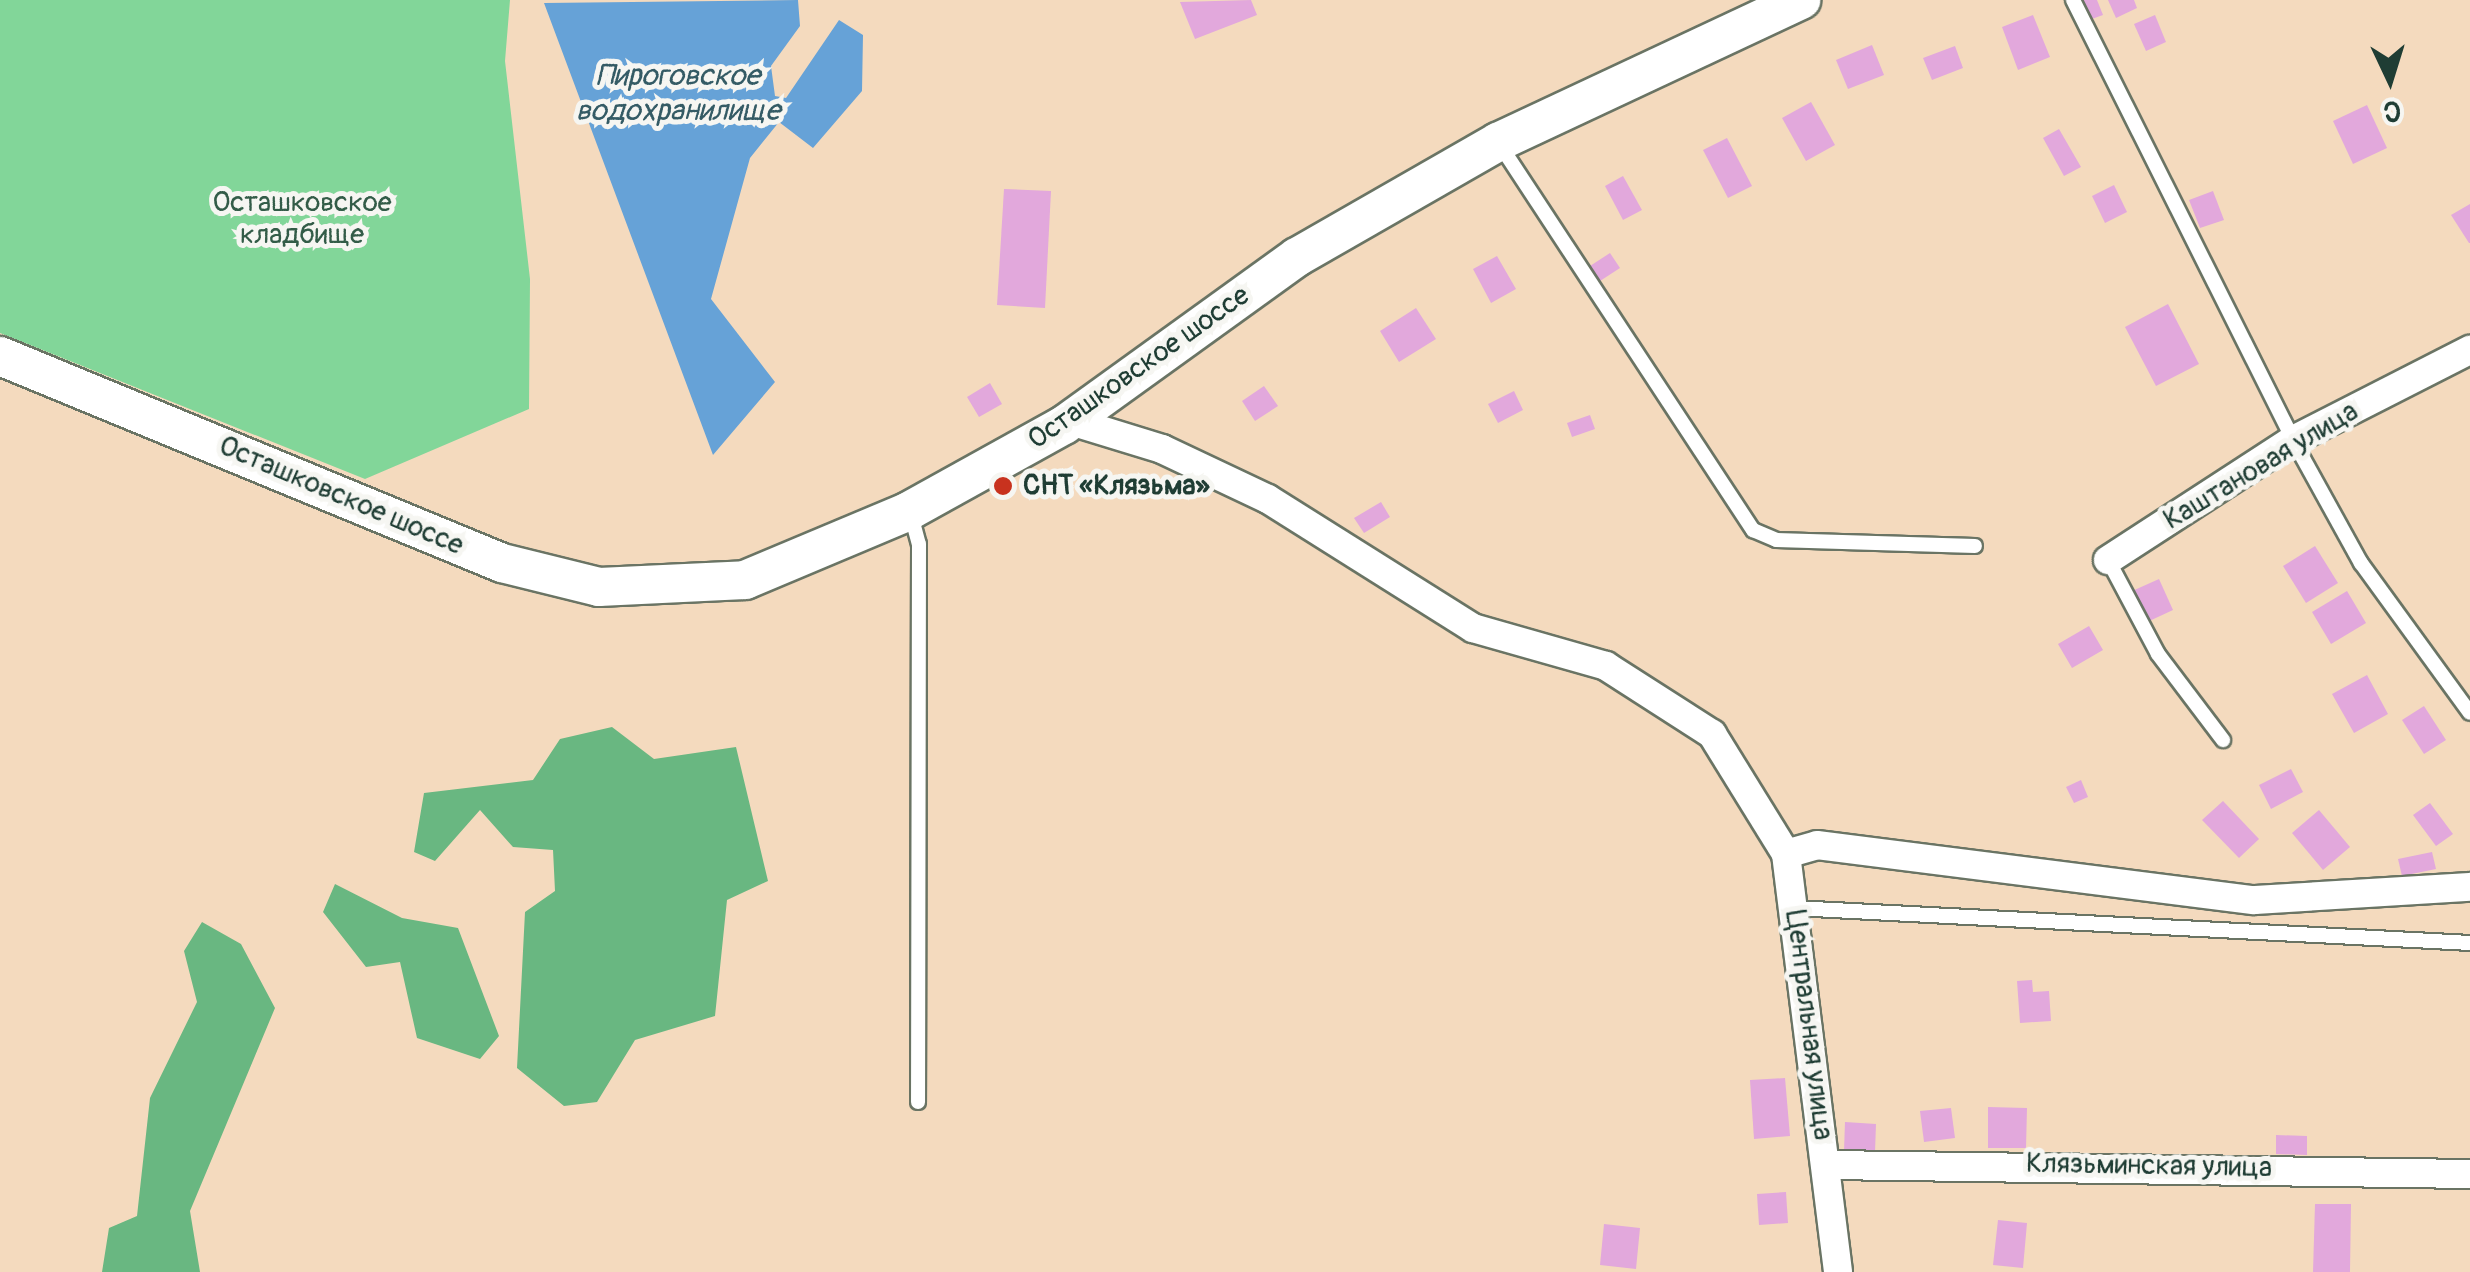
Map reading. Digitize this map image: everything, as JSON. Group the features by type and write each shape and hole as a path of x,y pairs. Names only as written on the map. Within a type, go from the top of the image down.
{"street":[{"name":"Осташковское шоссе","path":"0,356 502,564 599,587 746,580 910,511 1070,421 1298,257 1498,142 1801,0"},
{"name":"Каштановая улица","path":"2108,560 2292,440 2470,350"},
{"name":"Центральная улица","path":"1070,421 1162,450 1268,499 1473,628 1606,666 1712,734 1752,785 1786,854 1838,1272"},
{"path":"1786,854 1817,845 2255,900 2470,887"},
{"name":"Клязьминская улица","path":"1827,1165 2470,1174"}],"lane":[{"path":"2073,0 2292,440 2361,563 2470,713"},
{"path":"1498,142 1753,530 1776,540 1975,546"},
{"path":"910,511 919,544 918,1102"},
{"path":"2108,560 2158,654 2223,740"},
{"path":"1794,908 2470,943"}],"green space":[{"name":"Осташковское кладбище","path":"0,0 510,0 505,61 530,279 529,409 365,479 0,333"},
{"path":"612,727 654,759 736,747 768,881 727,900 715,1016 635,1040 597,1102 564,1106 517,1068 525,912 555,891 553,850 513,847 480,810 435,861 414,852 424,793 533,780 560,739"},
{"path":"335,884 402,918 458,928 499,1036 480,1059 417,1038 400,962 366,967 323,912"},
{"path":"202,922 241,944 275,1008 190,1211 200,1272 102,1272 109,1228 137,1216 150,1098 197,1002 184,951"}],"water":[{"name":"Пироговское водохранилище","path":"798,0 800,26 771,66 775,96 786,98 839,20 863,35 862,91 813,148 779,122 750,158 711,299 775,382 713,455 544,3"}],"building":[{"path":"1251,0 1257,15 1195,39 1180,2"},
{"path":"2081,0 2097,0 2103,15 2089,20"},
{"path":"2108,0 2134,0 2137,8 2116,18"},
{"path":"2033,15 2050,57 2018,70 2002,27"},
{"path":"2155,15 2166,42 2146,51 2134,24"},
{"path":"1872,45 1884,75 1848,89 1836,60"},
{"path":"1955,46 1963,68 1932,80 1923,58"},
{"path":"1811,102 1835,145 1806,161 1782,118"},
{"path":"2367,105 2387,148 2353,164 2333,121"},
{"path":"2059,129 2081,167 2064,176 2043,138"},
{"path":"1727,138 1752,186 1728,198 1703,150"},
{"path":"1623,176 1642,210 1623,220 1605,186"},
{"path":"2114,185 2127,212 2105,223 2092,196"},
{"path":"1004,189 1051,191 1045,308 997,305"},
{"path":"2213,191 2224,220 2200,228 2189,200"},
{"path":"2470,204 2470,243 2469,243 2451,215"},
{"path":"1610,253 1620,268 1600,281 1590,266"},
{"path":"1497,256 1516,289 1491,303 1473,269"},
{"path":"2168,304 2199,364 2156,386 2125,327"},
{"path":"1416,308 1436,339 1399,362 1380,331"},
{"path":"990,383 1002,404 979,417 967,397"},
{"path":"1264,386 1278,406 1255,421 1242,401"},
{"path":"1514,391 1523,410 1498,423 1488,404"},
{"path":"1590,415 1595,429 1572,437 1567,423"},
{"path":"1381,502 1390,517 1364,533 1354,518"},
{"path":"2315,546 2338,583 2306,603 2283,566"},
{"path":"2159,579 2173,610 2145,623 2130,592"},
{"path":"2347,591 2366,623 2331,644 2312,612"},
{"path":"2089,626 2103,650 2072,668 2058,644"},
{"path":"2367,675 2388,714 2354,733 2332,694"},
{"path":"2424,706 2446,740 2424,754 2402,720"},
{"path":"2291,769 2303,792 2271,809 2259,785"},
{"path":"2081,780 2088,797 2074,803 2066,787"},
{"path":"2223,801 2259,839 2239,858 2202,820"},
{"path":"2430,803 2453,834 2436,846 2413,815"},
{"path":"2319,810 2350,847 2323,870 2292,833"},
{"path":"2432,852 2436,869 2402,876 2398,859"},
{"path":"2032,980 2033,992 2049,991 2051,1021 2020,1023 2017,981"},
{"path":"1785,1078 1790,1136 1754,1139 1750,1080"},
{"path":"1988,1107 2027,1108 2026,1148 1988,1148"},
{"path":"1951,1108 1955,1138 1924,1142 1920,1111"},
{"path":"1845,1122 1876,1124 1875,1152 1844,1151"},
{"path":"2276,1135 2307,1136 2307,1155 2276,1154"},
{"path":"1786,1192 1788,1223 1759,1225 1757,1194"},
{"path":"2315,1204 2351,1204 2350,1272 2313,1272"},
{"path":"1998,1220 2027,1223 2023,1268 1993,1265"},
{"path":"1604,1224 1640,1228 1636,1269 1600,1265"}],"place":[{"name":"СНТ «Клязьма»","path":"1003,486"}]}
